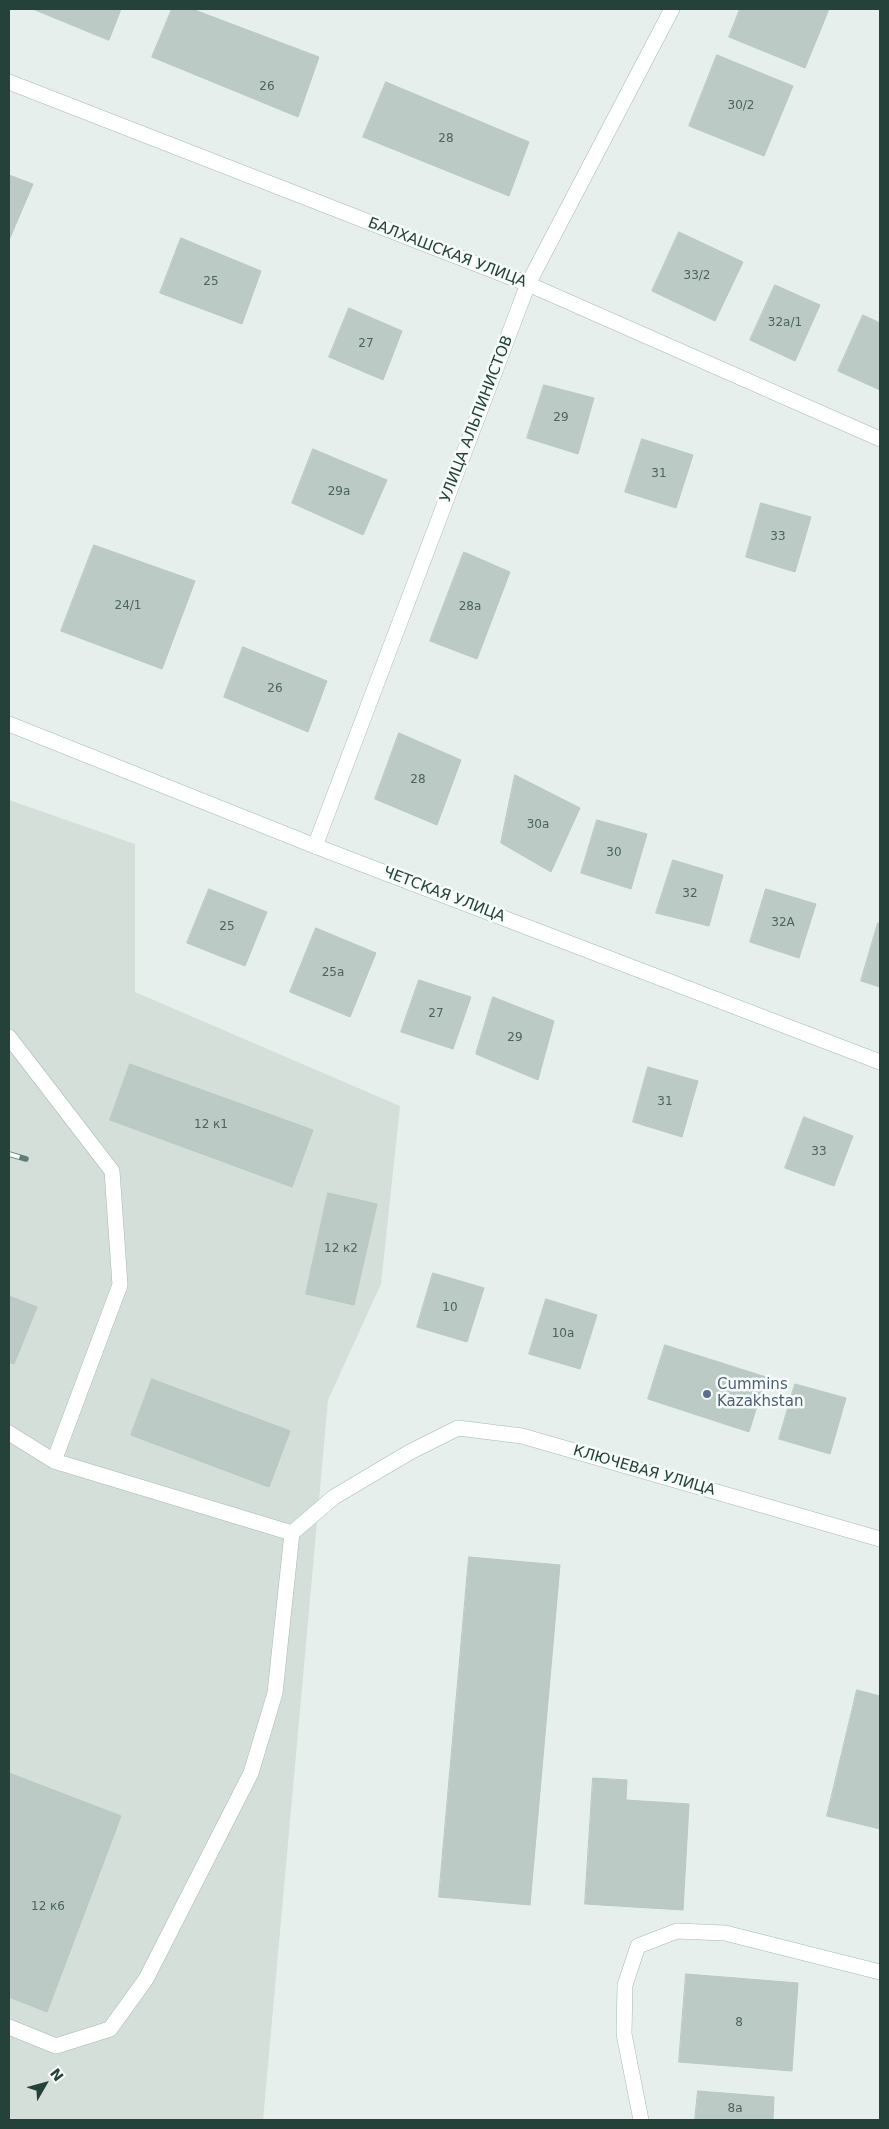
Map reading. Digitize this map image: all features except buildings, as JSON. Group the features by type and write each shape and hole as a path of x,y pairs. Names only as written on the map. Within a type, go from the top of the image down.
{"street":[{"name":"УЛИЦА АЛЬПИНИСТОВ","path":"315,846 528,284 672,9"},
{"name":"БАЛХАШСКАЯ УЛИЦА","path":"9,82 528,284 880,439"},
{"name":"ЧЕТСКАЯ УЛИЦА","path":"9,724 315,846 880,1062"},
{"path":"9,1037 112,1171 120,1285 54,1461"},
{"name":"КЛЮЧЕВАЯ УЛИЦА","path":"292,1533 334,1497 410,1452 458,1428 522,1436 880,1539"},
{"path":"9,1434 54,1461 292,1533 275,1693 251,1773 146,1979 110,2029 56,2046 9,2028"},
{"path":"641,2120 624,2034 625,1985 638,1946 677,1931 725,1933 880,1972"}],"shaded area":[{"path":"9,800 135,844 135,992 400,1106 381,1284 328,1400 263,2120 9,2120"}],"railway":[{"path":"9,1154 26,1159"}],"place":[{"name":"Cummins Kazakhstan","path":"707,1394"}]}
